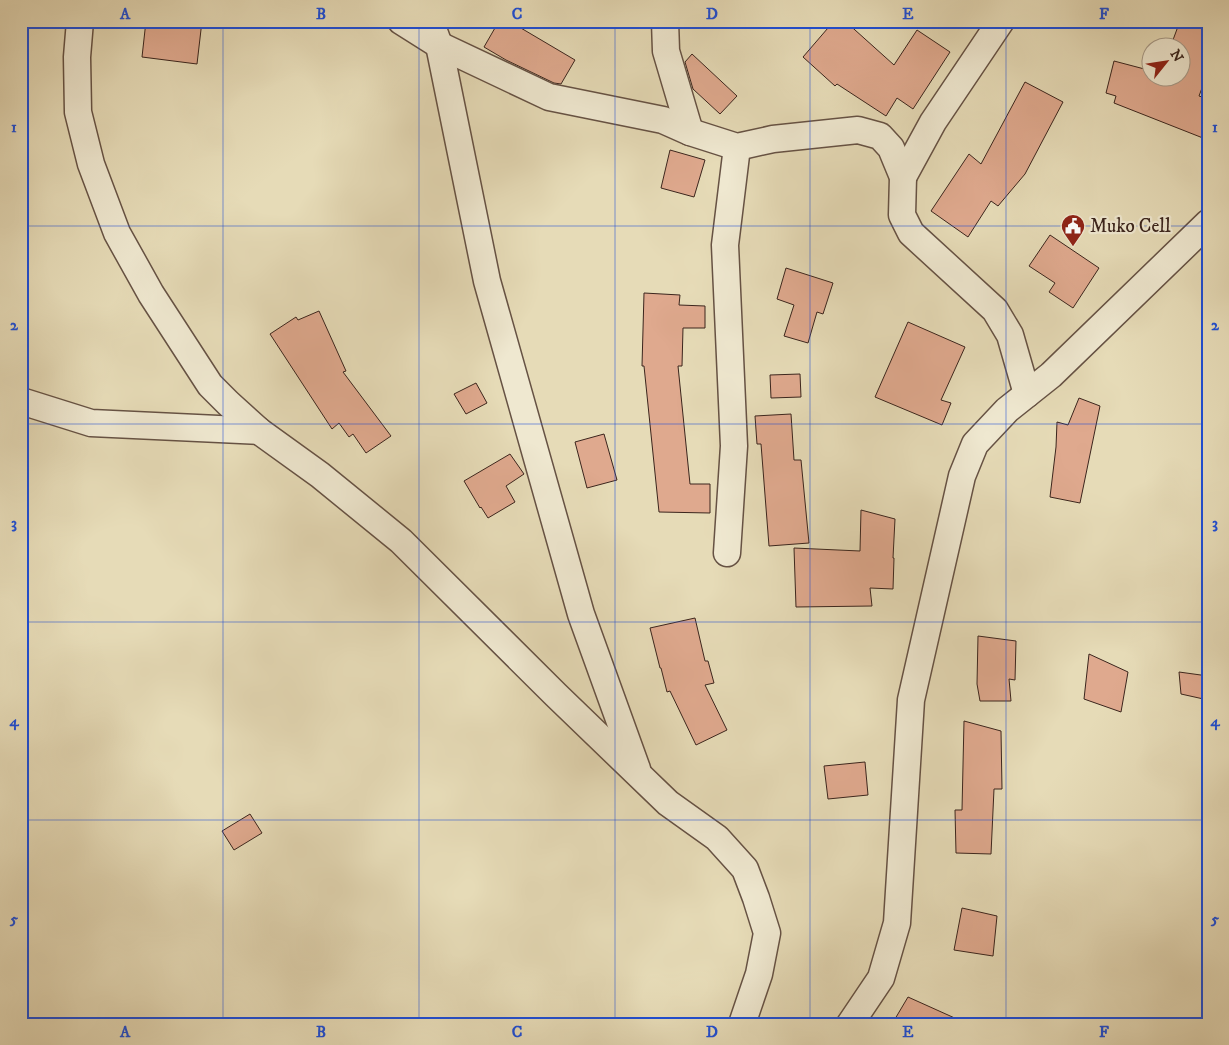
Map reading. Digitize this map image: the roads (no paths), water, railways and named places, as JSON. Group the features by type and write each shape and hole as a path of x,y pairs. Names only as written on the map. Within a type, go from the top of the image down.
{"street":[{"path":"80,21 77,57 78,112 91,164 117,233 151,294 210,385 259,431 320,475 401,541 668,803 717,838 745,869 767,933 759,974 742,1024"},
{"path":"401,21 435,33 549,97 663,120 690,132 737,147 773,139 858,130 880,136 891,148 902,177 902,215 911,233 995,310 1010,335 1027,394"},
{"path":"665,21 666,51 690,132"},
{"path":"902,177 933,122 1001,21"},
{"path":"435,33 487,281 581,614 640,776"},
{"path":"727,553 734,446 725,245 737,147"},
{"path":"850,1024 881,978 897,923 911,700 962,476 975,444 1007,410 1050,376 1208,223"},
{"path":"21,400 91,423 259,431"}],"place":[{"name":"Muko Cell","path":"1073,247"}]}
